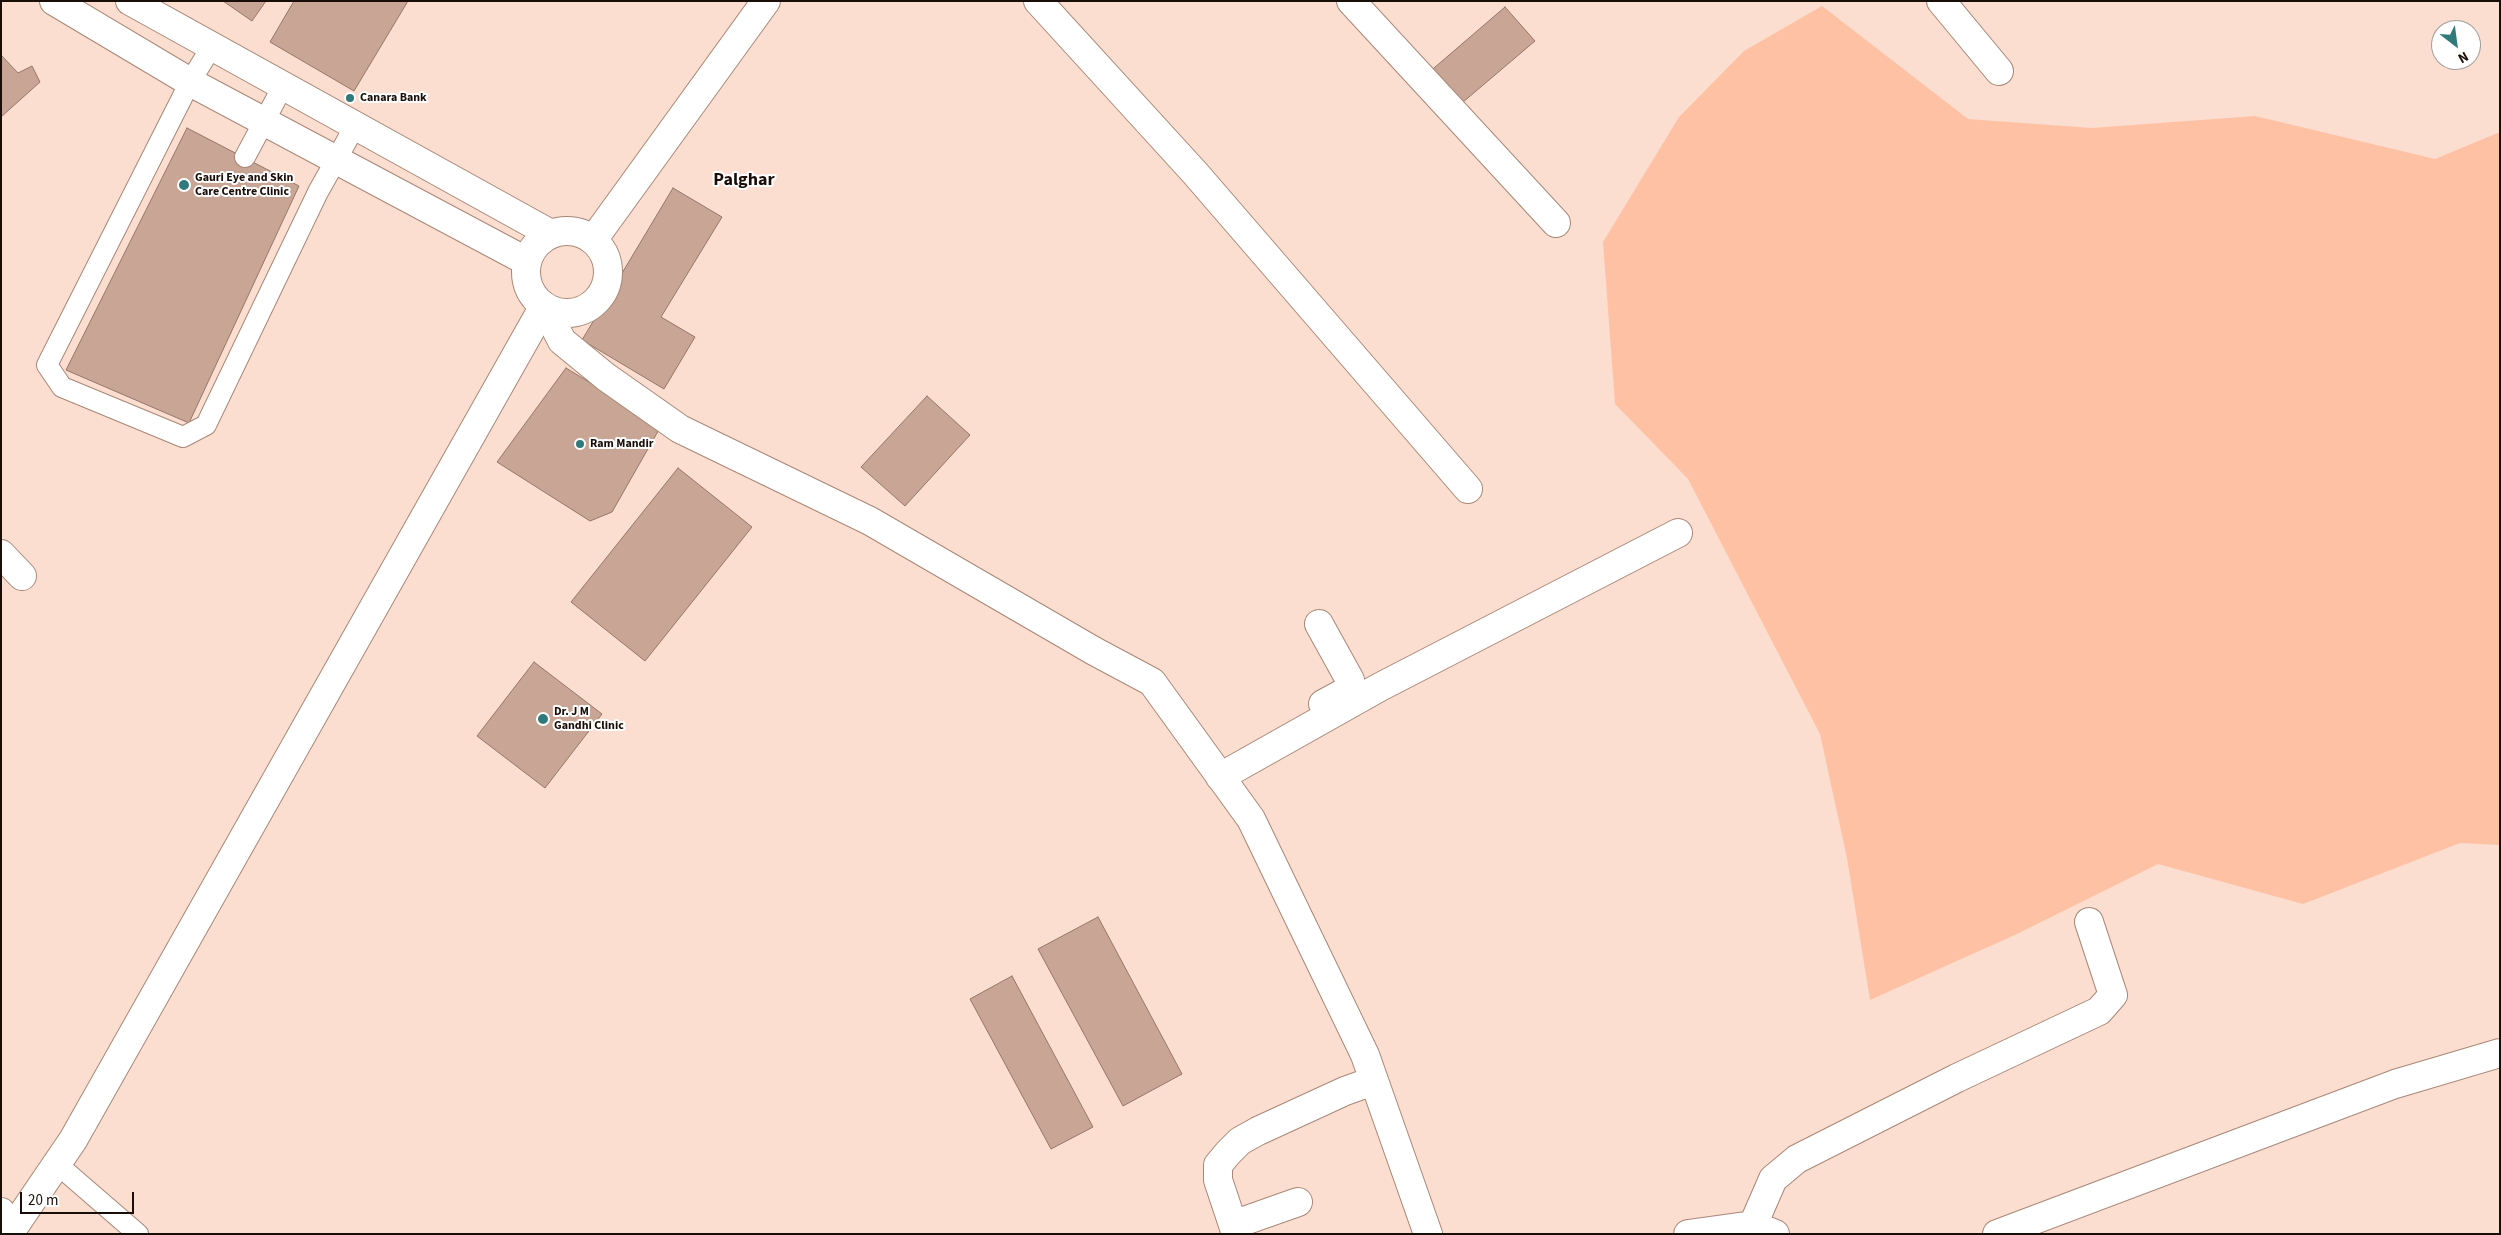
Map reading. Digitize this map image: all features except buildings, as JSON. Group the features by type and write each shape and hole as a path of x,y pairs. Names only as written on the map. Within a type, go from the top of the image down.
{"street":[{"path":"54,1 190,82 526,261"},
{"path":"130,1 551,234"},
{"path":"593,240 766,1"},
{"path":"1038,1 1195,173 1468,489"},
{"path":"1351,1 1556,223"},
{"path":"1941,1 1999,71"},
{"path":"558,230 582,232 601,246 609,267 607,288 594,304 576,313 555,312 544,306 537,302 527,285 526,261 538,241 551,234 558,230"},
{"path":"544,306 562,341 606,376 680,429 870,521 1094,651 1152,682 1251,820 1365,1055 1428,1234"},
{"path":"8,1224 57,1164 78,1132 544,306"},
{"path":"1217,772 1678,533"},
{"path":"1,554 22,576"},
{"path":"1217,772 1347,691 1350,680 1319,624"},
{"path":"1688,1234 1764,1229 1773,1179 1797,1159 1957,1078 2100,1011 2113,995 2089,922"},
{"path":"1997,1234 2395,1084 2500,1053"},
{"path":"1298,1202 1235,1230 1218,1180 1218,1165 1240,1141 1258,1131 1345,1091 1373,1081"}],"lane":[{"path":"212,46 190,82 47,364 62,387 183,437 206,425 335,160 355,126"},
{"path":"245,157 283,86"},
{"path":"57,1164 138,1234"}],"shaded area":[{"path":"1822,6 1968,119 2092,128 2255,116 2435,159 2500,132 2500,845 2460,843 2303,904 2158,864 2017,934 1870,1000 1847,858 1820,734 1688,479 1615,404 1603,242 1679,117 1744,51"}],"place":[{"name":"Canara Bank","path":"350,98"},
{"name":"Gauri Eye and Skin Care Centre Clinic","path":"184,185"},
{"name":"Ram Mandir","path":"580,444"},
{"name":"Dr. J M Gandhi Clinic","path":"543,719"}],"district":[{"name":"Palghar","path":"744,181"}]}
